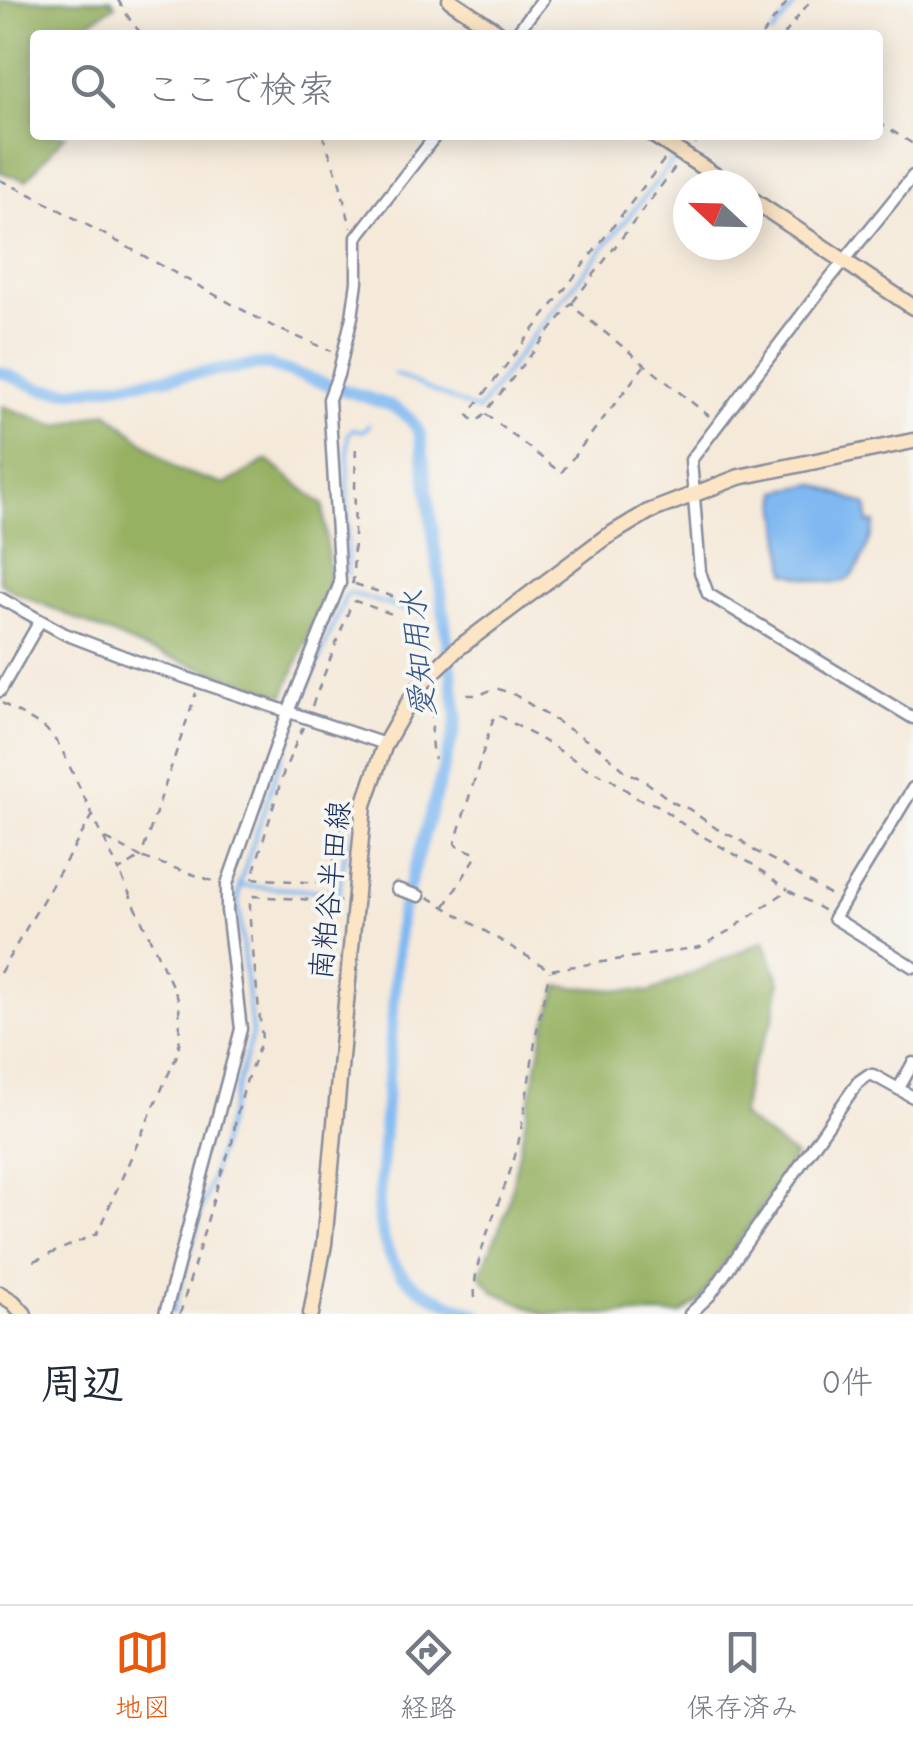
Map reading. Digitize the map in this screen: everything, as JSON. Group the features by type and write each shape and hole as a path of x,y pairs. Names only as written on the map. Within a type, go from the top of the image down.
{"main road":[{"path":"450,0 495,30"},
{"path":"661,140 707,170"},
{"path":"763,207 913,306"},
{"name":"南粕谷半田線","path":"311,1314 324,1244 364,804 385,744 420,687 456,649 603,539 648,512 739,476 913,441"},
{"path":"0,1294 24,1314"}],"street":[{"path":"519,30 542,0"},
{"path":"166,1314 241,1030 227,885 340,580 329,399 338,375 357,282 357,238 432,140"},
{"path":"913,176 691,460 700,572 708,594 913,718"},
{"path":"0,598 65,634 133,660 385,744"},
{"path":"0,691 40,621"},
{"path":"913,788 834,918 913,967"},
{"path":"397,889 419,896"},
{"path":"899,1088 913,1063"},
{"path":"690,1314 710,1295 858,1082 874,1075 913,1097"}],"path":[{"path":"118,0 138,30"},
{"path":"766,30 789,0"},
{"path":"788,30 811,0"},
{"path":"883,125 913,144"},
{"path":"324,140 357,238"},
{"path":"679,152 572,304 476,422 468,415 679,152 696,140"},
{"path":"0,180 274,327 343,354"},
{"path":"572,304 718,422"},
{"path":"485,413 561,474 645,365"},
{"path":"353,583 356,442"},
{"path":"340,580 419,604"},
{"path":"362,820 342,817 330,884 252,878 284,771 351,604 355,601 392,614"},
{"path":"119,871 141,856 200,682"},
{"path":"420,687 432,700 434,759"},
{"path":"467,695 496,688 514,695 599,748 674,803 843,902"},
{"path":"0,702 46,729 60,746 178,1001 180,1038 176,1055 100,1229 34,1261"},
{"path":"445,906 476,857 455,843 497,714 637,798 657,805 834,918"},
{"path":"0,973 93,815"},
{"path":"104,840 227,885"},
{"path":"419,896 430,897 550,970 700,947 788,890"},
{"path":"180,1314 262,1039 250,898 354,903"},
{"path":"475,1298 474,1282 523,1123 550,970"}],"green space":[{"path":"0,0 112,0 115,5 78,30 30,30 30,140 61,140 26,180 0,172"},
{"path":"2,406 58,426 107,412 178,470 224,485 267,460 323,505 330,582 284,695 142,648 0,582"},
{"path":"764,941 780,982 773,1020 748,1075 741,1116 795,1156 699,1301 681,1314 544,1314 495,1292 480,1275 507,1210 545,1026 559,986 650,992"}],"water":[{"path":"815,484 867,505 868,523 875,523 859,564 844,581 823,581 786,572 778,491"}],"waterway":[{"path":"775,30 799,0"},
{"path":"684,147 689,140"},
{"path":"395,374 478,411 528,342 678,155"},
{"name":"愛知用水","path":"0,372 42,389 72,391 269,365 389,405 407,416 420,434 457,715 400,918 378,1210 389,1253 408,1280 437,1298 477,1314"},
{"path":"347,575 348,434 353,429 364,431 369,425"},
{"path":"300,706 346,595 415,613"},
{"path":"173,1313 252,1034 238,903 240,883 295,725"},
{"path":"240,886 339,892 349,827"}]}
